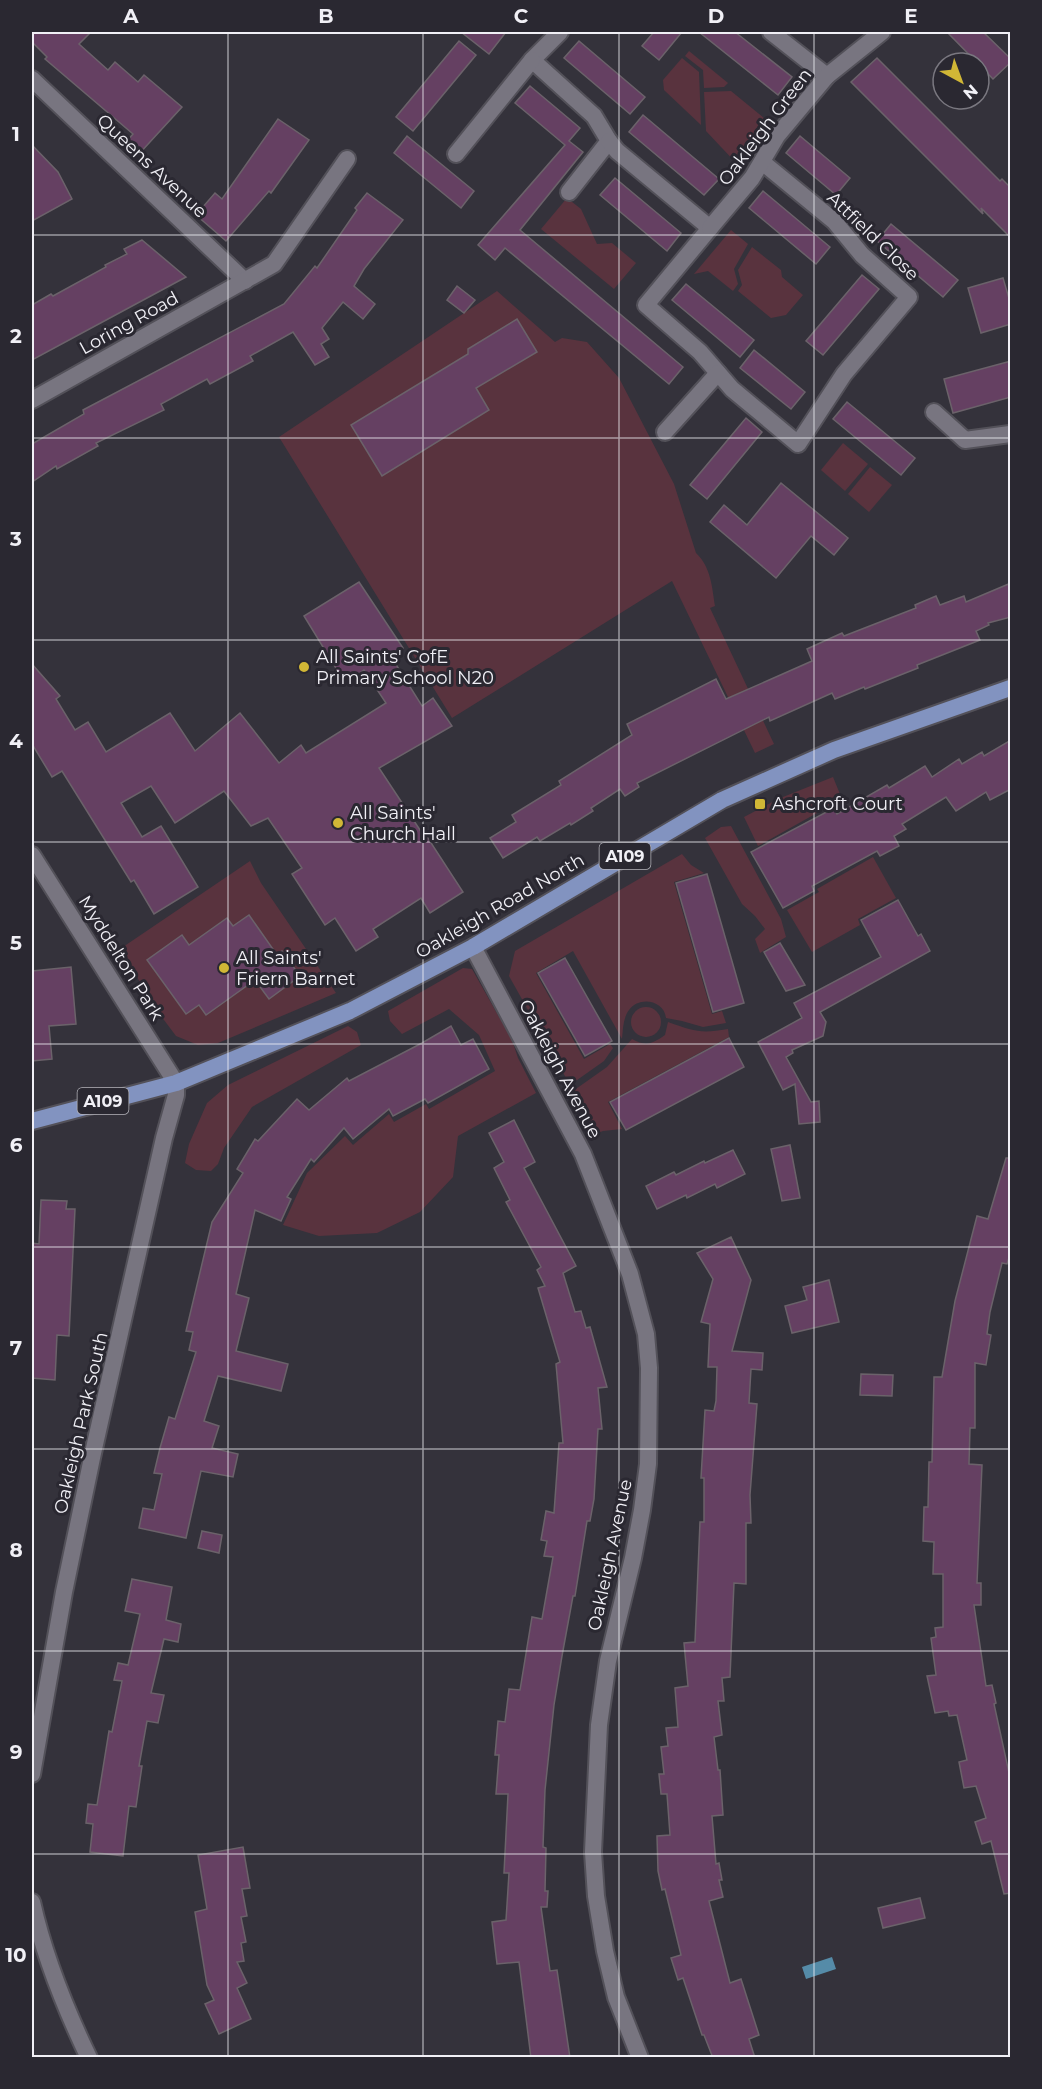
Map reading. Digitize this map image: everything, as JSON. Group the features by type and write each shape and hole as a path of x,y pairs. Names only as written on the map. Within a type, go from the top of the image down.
{"main road":[{"name":"Oakleigh Road North","path":"32,1121 176,1083 350,1011 473,947 722,800 834,750 1011,688"}],"street":[{"path":"456,154 532,60 560,32"},
{"path":"771,32 827,76"},
{"name":"Oakleigh Green","path":"718,372 700,352 646,305 752,178 777,136 827,76 882,32"},
{"path":"532,60 594,116 617,151 711,228"},
{"name":"Queens Avenue","path":"32,79 245,281"},
{"path":"569,192 609,141"},
{"name":"Loring Road","path":"32,400 274,264 347,159"},
{"name":"Attfield Close","path":"718,372 732,389 798,444 844,374 909,297 862,255 834,221 762,162"},
{"path":"665,432 718,372"},
{"path":"934,412 965,440 1011,434"},
{"name":"Myddelton Park","path":"32,855 176,1083"},
{"name":"Oakleigh Avenue","path":"473,947 583,1154 630,1274 646,1334 649,1368 648,1464 633,1558 608,1661 599,1725 593,1852 596,1896 605,1951 616,1997 640,2058"},
{"name":"Oakleigh Park South","path":"32,1774 58,1621 164,1138 176,1095 176,1083"},
{"path":"32,1902 65,2008 88,2058"}],"shaded area":[{"path":"689,51 728,83 724,87 704,88 703,70 685,56"},
{"path":"682,58 699,72 701,125 664,90 663,80"},
{"path":"731,91 770,123 737,164 706,131 704,92"},
{"path":"567,198 581,209 597,244 612,243 636,263 614,289 541,229"},
{"path":"731,230 748,244 734,269 738,284 733,291 708,271 694,274"},
{"path":"752,247 781,270 782,277 803,295 786,315 771,318 738,291 742,285 738,270"},
{"path":"497,291 555,342 562,338 587,342 619,378 674,484 696,553 705,565 710,578 715,606 710,608 774,744 755,753 672,581 452,718 279,437"},
{"path":"843,443 868,464 845,491 821,470"},
{"path":"870,467 892,485 869,512 848,494"},
{"path":"833,777 842,799 758,846 744,817 778,799"},
{"path":"731,826 781,919 786,937 760,953 755,939 765,929 742,904 705,838 721,827"},
{"path":"682,854 691,865 704,873 674,882 712,1014 722,1011 726,1023 703,1027 666,1018 661,1007 645,1002 633,1006 627,1013 622,1039 573,951 536,973 584,1059 610,1044 613,1048 604,1061 570,1085 509,976 515,951"},
{"path":"873,857 896,898 858,919 860,925 812,952 787,910 819,892 817,889"},
{"path":"250,861 261,883 336,993 218,1043 198,1045 176,1036 158,1012 120,949"},
{"path":"463,968 472,969 512,1040 518,1058 536,1093 458,1136 453,1177 420,1212 377,1233 319,1236 283,1225 307,1173 345,1136 353,1145 389,1114 394,1122 426,1104 429,1109 495,1071 479,1035 449,1009 402,1034 390,1021 388,1011"},
{"path":"646,1007 657,1011 661,1022 657,1033 646,1037 635,1033 631,1022 635,1011"},
{"path":"668,1022 697,1031 728,1029 729,1037 608,1102 622,1129 598,1133 573,1091 607,1067 632,1039 641,1043 649,1043 665,1035"},
{"path":"348,1026 357,1032 361,1045 252,1107 224,1148 218,1164 211,1171 196,1170 185,1163 189,1144 207,1103 228,1085"}],"water":[{"path":"832,1957 836,1969 806,1979 802,1967"}],"building":[{"path":"32,32 91,32 79,44 108,70 115,62 138,82 144,75 182,107 139,154 126,142 133,134 45,59 47,57 32,42"},
{"path":"461,32 506,32 489,54"},
{"path":"654,32 682,32 659,60 642,46"},
{"path":"699,32 735,32 792,77 778,95"},
{"path":"947,32 983,32 1011,59 1011,62 993,79 991,77 991,51 966,51"},
{"path":"459,41 476,55 413,131 396,117"},
{"path":"579,41 645,97 630,114 564,58"},
{"path":"877,58 1000,181 1002,179 1011,188 1011,238 981,208 983,214 851,82"},
{"path":"530,86 580,128 569,141 583,152 520,230 683,367 669,384 505,248 495,260 478,245 565,145 515,103"},
{"path":"643,115 719,179 704,195 629,132"},
{"path":"278,119 309,140 271,193 269,191 226,241 196,215 215,193 222,199"},
{"path":"407,136 474,191 461,208 394,153"},
{"path":"800,136 850,178 836,195 786,153"},
{"path":"32,145 58,172 72,199 32,221"},
{"path":"615,178 681,233 667,251 600,195"},
{"path":"763,191 830,247 816,264 749,208"},
{"path":"367,193 403,220 364,269 354,286 375,304 363,319 343,302 322,328 329,339 321,344 329,357 315,365 293,332 250,356 253,361 210,384 207,379 161,404 164,410 96,443 98,446 57,469 56,466 32,482 32,444 84,414 83,410 284,304 315,266 317,268"},
{"path":"891,224 958,280 943,297 877,241"},
{"path":"142,240 186,277 32,360 32,305 106,267 105,265 127,254 124,249"},
{"path":"862,275 879,289 823,355 806,341"},
{"path":"1003,278 1011,305 1011,324 981,333 968,288"},
{"path":"686,284 754,340 740,357 672,300"},
{"path":"457,286 475,300 464,313 447,300"},
{"path":"517,319 537,352 476,388 489,410 382,476 351,425 468,354 468,349"},
{"path":"754,350 805,392 791,409 740,368"},
{"path":"1011,361 1011,397 953,413 944,379"},
{"path":"847,402 915,458 901,475 833,419"},
{"path":"746,418 762,432 707,499 690,485"},
{"path":"781,483 848,538 834,555 811,536 776,578 710,522 724,505 747,525"},
{"path":"359,582 403,648 390,655 422,706 433,698 452,726 379,768 463,892 430,913 421,898 373,929 378,937 356,951 335,918 325,925 292,874 302,868 268,818 251,826 224,791 175,823 151,786 121,803 142,837 161,826 198,887 154,914 134,880 131,882 62,771 52,777 32,744 32,664 60,696 56,699 75,730 88,722 106,752 170,713 195,751 240,713 279,763 301,745 306,753 386,703 364,670 345,683 304,616"},
{"path":"1011,583 1011,617 988,623 989,625 976,631 980,640 865,689 864,687 835,699 832,693 770,721 769,717 637,783 639,787 625,796 620,789 591,808 593,811 571,825 570,823 540,841 537,837 503,858 490,838 516,822 512,815 561,785 559,781 632,735 627,724 716,679 726,699 812,661 807,649 842,633 844,636 916,608 915,605 936,596 940,605 964,596 966,602"},
{"path":"1011,740 1011,789 990,800 986,792 956,811 946,797 902,824 906,829 894,836 899,846 880,856 877,851 812,886 814,891 783,908 751,852 834,808 837,814 887,785 889,788 925,766 932,777 959,759 962,764 982,752 984,756"},
{"path":"707,874 744,1003 713,1012 676,883"},
{"path":"898,900 918,936 921,934 930,951 820,1012 826,1022 823,1036 792,1050 793,1053 786,1057 811,1102 819,1101 820,1122 799,1124 795,1084 783,1090 758,1042 802,1018 794,1003 881,957 861,920"},
{"name":"All Saints' Friern Barnet","path":"249,915 277,955 282,951 300,976 269,999 255,980 206,1015 199,1005 186,1014 147,960 182,935 189,945 227,918 233,926"},
{"path":"780,943 805,985 786,991 764,952"},
{"path":"565,958 612,1041 585,1056 538,973"},
{"path":"71,967 76,1024 49,1026 52,1059 32,1061 32,971"},
{"path":"451,1026 461,1045 473,1039 489,1069 428,1103 425,1099 393,1116 389,1109 353,1139 344,1128 314,1162 311,1159 287,1197 291,1199 281,1221 255,1210 236,1294 249,1298 236,1351 288,1364 281,1391 218,1376 204,1421 219,1426 212,1448 238,1454 233,1477 201,1471 186,1538 139,1528 143,1508 154,1510 162,1474 154,1473 160,1448 169,1417 175,1419 196,1352 189,1350 193,1332 186,1331 212,1222 243,1173 237,1169 255,1139 258,1141 297,1099 309,1110 347,1078 349,1081"},
{"path":"729,1038 744,1067 626,1130 610,1102"},
{"path":"514,1120 535,1162 524,1168 576,1266 563,1273 575,1312 581,1311 586,1328 590,1327 607,1387 598,1388 602,1429 598,1429 594,1499 590,1521 587,1521 575,1596 573,1596 562,1656 545,1790 543,1847 546,1848 545,1891 548,1891 547,1907 541,1907 550,1971 557,1970 570,2058 531,2058 519,1962 497,1964 492,1922 506,1920 509,1873 504,1873 508,1794 496,1794 499,1755 495,1755 498,1721 505,1722 509,1689 520,1690 532,1617 542,1619 553,1557 544,1556 547,1541 541,1540 546,1511 554,1513 559,1443 563,1443 556,1364 560,1362 538,1288 545,1286 537,1270 541,1267 506,1202 510,1200 494,1168 504,1162 489,1133"},
{"path":"790,1145 800,1198 782,1201 771,1149"},
{"path":"733,1150 745,1174 717,1188 715,1184 657,1209 646,1186 674,1172 676,1175"},
{"path":"1006,1158 1011,1158 1011,1251 1007,1264 1002,1263 990,1312 987,1334 991,1335 986,1365 975,1363 975,1428 970,1428 969,1464 982,1465 977,1583 981,1583 981,1605 974,1605 986,1686 992,1685 1011,1782 1011,1893 1004,1894 991,1841 982,1844 975,1822 986,1818 976,1786 964,1788 959,1762 967,1760 957,1715 949,1716 948,1711 935,1713 927,1676 936,1675 931,1638 936,1637 935,1628 943,1627 943,1574 933,1574 934,1542 923,1541 924,1507 928,1507 929,1462 932,1462 934,1377 942,1377 955,1301 977,1216 988,1219"},
{"path":"41,1200 67,1201 66,1209 75,1209 69,1336 57,1335 55,1380 32,1378 32,1243 39,1244"},
{"path":"731,1237 751,1280 732,1351 763,1353 762,1370 751,1369 749,1403 757,1404 750,1495 751,1523 746,1523 746,1584 734,1583 730,1677 722,1678 724,1701 718,1701 722,1735 714,1737 718,1770 720,1770 723,1815 712,1816 716,1864 719,1863 722,1880 719,1880 723,1897 709,1901 730,1983 741,1979 759,2035 749,2039 755,2058 713,2058 704,2035 702,2035 683,1978 678,1980 671,1958 681,1955 665,1889 662,1890 658,1871 657,1836 670,1835 667,1794 661,1794 659,1774 664,1774 661,1747 668,1746 666,1728 678,1727 675,1688 688,1686 684,1643 695,1642 700,1522 704,1522 704,1478 701,1478 705,1410 714,1411 716,1401 717,1367 708,1367 710,1324 701,1322 713,1279 697,1253"},
{"path":"829,1280 839,1322 792,1333 785,1306 807,1300 803,1287"},
{"path":"861,1374 893,1375 892,1396 860,1395"},
{"path":"202,1531 222,1535 219,1553 198,1548"},
{"path":"132,1579 172,1587 166,1620 181,1624 178,1642 164,1639 151,1693 164,1695 158,1723 147,1721 139,1766 142,1766 136,1807 129,1806 123,1856 90,1852 93,1824 86,1823 88,1804 97,1805 109,1731 112,1732 122,1681 114,1680 118,1663 128,1665 140,1614 125,1611"},
{"path":"243,1847 250,1888 242,1889 247,1916 241,1917 246,1942 241,1943 244,1961 237,1962 247,1983 237,1988 251,2019 219,2034 205,2004 214,2000 207,1985 195,1912 207,1909 198,1855"},
{"path":"920,1898 925,1918 883,1928 878,1908"}],"place":[{"name":"All Saints' CofE Primary School N20","path":"304,667"},
{"name":"Ashcroft Court","path":"760,804"},
{"name":"All Saints' Church Hall","path":"338,823"},
{"name":"All Saints' Friern Barnet","path":"224,968"}]}
